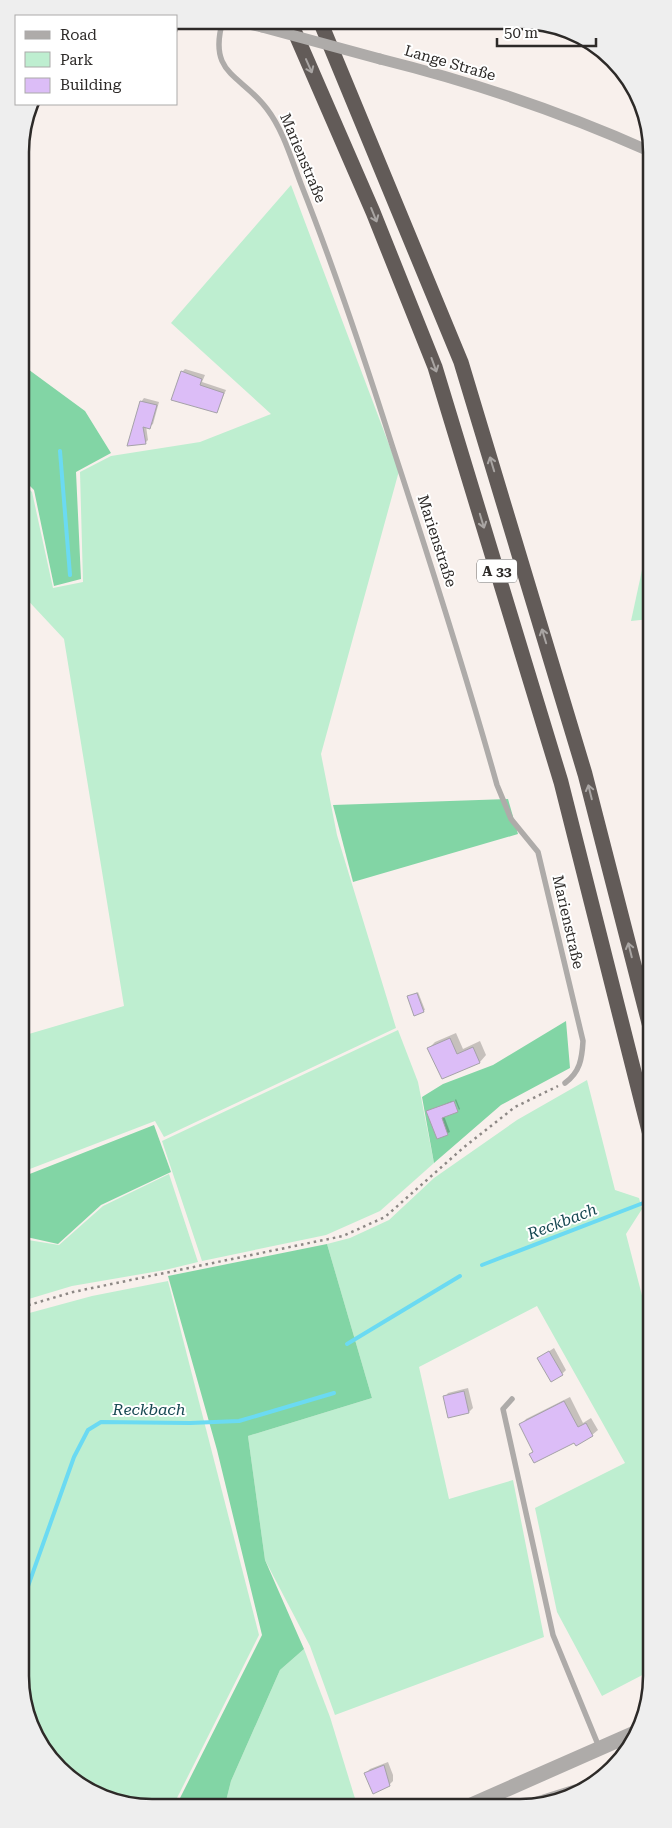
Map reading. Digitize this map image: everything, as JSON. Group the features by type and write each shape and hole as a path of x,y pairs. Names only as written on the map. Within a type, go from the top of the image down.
{"highway":[{"name":"A 33","path":"293,29 373,212 435,367 560,782 643,1108"},
{"name":"A 33","path":"323,29 461,362 586,774 643,999"}],"street":[{"name":"Lange Straße","path":"269,29 435,72 541,106 643,148"},
{"path":"484,1799 628,1736"}],"lane":[{"name":"Marienstraße","path":"222,29 219,38 219,54 227,71 266,108 281,133 344,295 430,559 498,785 511,818 538,852 583,1042 582,1062 573,1077 565,1083"},
{"path":"512,1399 503,1409 505,1427 517,1468 543,1598 553,1635 599,1748"}],"path":[{"path":"29,1305 73,1292 343,1236 385,1217 463,1148 515,1107 565,1083"}],"green space":[{"path":"291,185 399,471 321,754 337,835 396,1028 164,1137 155,1121 29,1169 29,1034 124,1006 64,639 29,602 29,489 32,492 53,588 83,582 80,472 111,456 200,442 271,414 171,323"},
{"path":"29,370 85,411 111,453 76,472 81,579 54,586 34,490 29,485"},
{"path":"643,565 643,620 631,621"},
{"path":"508,799 518,834 353,882 333,805"},
{"path":"566,1021 570,1068 501,1105 434,1163 422,1097 443,1084 493,1065"},
{"path":"398,1030 418,1082 434,1163 380,1211 326,1235 202,1261 162,1141"},
{"path":"587,1080 615,1190 639,1198 642,1209 626,1234 643,1299 643,1675 602,1696 557,1612 535,1508 625,1463 537,1306 419,1367 449,1499 513,1480 544,1637 335,1715 310,1646 265,1560 248,1436 372,1398 327,1244 350,1238 389,1220 434,1178 517,1120"},
{"path":"154,1125 171,1172 101,1205 58,1244 29,1238 29,1174"},
{"path":"169,1174 198,1262 165,1270 72,1286 29,1299 29,1240 59,1245 103,1206"},
{"path":"327,1244 372,1398 248,1436 265,1560 304,1649 280,1670 231,1781 226,1799 180,1799 262,1635 217,1450 168,1276"},
{"path":"168,1281 259,1635 177,1799 128,1797 112,1793 90,1783 77,1774 54,1751 41,1731 31,1700 29,1684 29,1313 92,1296"},
{"path":"304,1649 330,1717 355,1799 226,1799 231,1781 280,1670"}],"building":[{"path":"181,371 202,379 200,385 224,393 217,413 171,400"},
{"path":"140,401 157,405 150,429 143,427 146,444 127,446"},
{"path":"417,993 424,1012 414,1016 407,996"},
{"path":"450,1038 457,1054 473,1047 480,1063 442,1079 427,1048"},
{"path":"454,1101 458,1112 442,1118 448,1135 437,1139 426,1111"},
{"path":"549,1351 563,1375 551,1382 537,1358"},
{"path":"464,1391 469,1413 448,1418 443,1396"},
{"path":"564,1401 578,1427 586,1423 593,1436 576,1446 574,1443 534,1463 529,1454 533,1452 519,1424"},
{"path":"384,1765 390,1786 373,1794 364,1773"}],"waterway":[{"path":"60,451 70,575"},
{"name":"Reckbach","path":"482,1265 643,1203"},
{"name":"Reckbach","path":"347,1344 460,1276"},
{"name":"Reckbach","path":"29,1583 74,1457 88,1430 101,1422 190,1423 239,1421 334,1393"}]}
